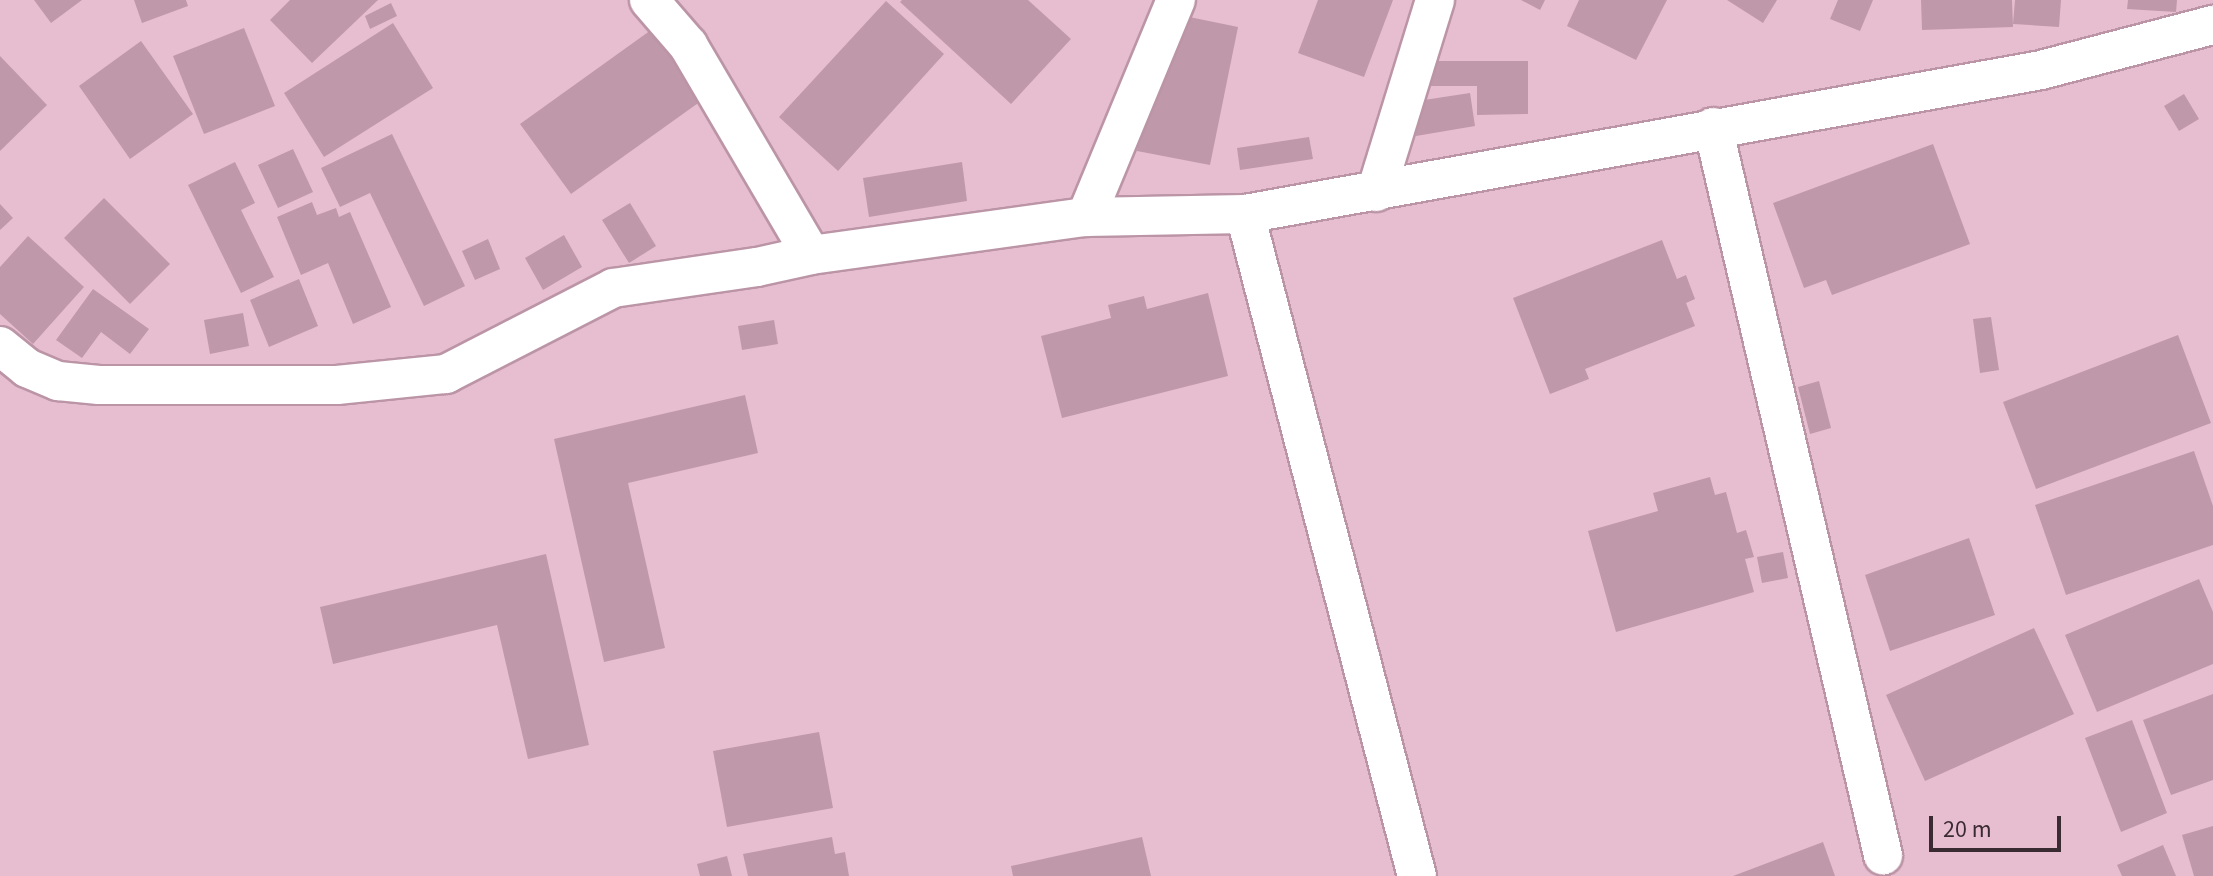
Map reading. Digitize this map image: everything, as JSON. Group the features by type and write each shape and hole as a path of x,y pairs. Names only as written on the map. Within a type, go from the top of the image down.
{"street":[{"path":"649,0 688,45 811,255"},
{"path":"1086,217 1176,0"},
{"path":"1376,192 1435,0"},
{"path":"0,346 27,368 58,381 99,385 337,385 446,374 613,288 757,267 811,255 1086,217 1245,214 2041,70 2213,25"},
{"path":"1713,127 1883,855"},
{"path":"1245,214 1417,876"}],"building":[{"path":"34,0 82,0 51,23"},
{"path":"134,0 186,0 188,6 142,23"},
{"path":"290,0 378,0 312,63 270,20"},
{"path":"1028,0 1071,39 1011,104 900,2"},
{"path":"1318,0 1393,0 1364,77 1298,53"},
{"path":"1521,0 1545,0 1540,10"},
{"path":"1579,0 1667,0 1636,60 1567,26"},
{"path":"1727,0 1777,0 1763,23"},
{"path":"1838,0 1873,0 1860,31 1830,19"},
{"path":"1921,0 2012,0 2013,27 1922,30"},
{"path":"2015,0 2061,0 2059,27 2013,24"},
{"path":"2128,0 2177,0 2176,12 2127,9"},
{"path":"886,1 944,54 838,171 779,117"},
{"path":"391,3 397,16 370,29 365,16"},
{"path":"1165,12 1238,27 1210,165 1137,151"},
{"path":"393,23 433,88 324,157 284,93"},
{"path":"658,25 708,96 571,194 520,124"},
{"path":"244,28 275,106 204,134 173,56"},
{"path":"141,41 193,114 130,159 79,86"},
{"path":"0,56 47,105 0,151"},
{"path":"1430,61 1528,61 1528,114 1477,115 1477,86 1430,86"},
{"path":"1470,93 1475,126 1416,136 1411,102"},
{"path":"2184,94 2199,119 2179,131 2164,106"},
{"path":"392,134 465,286 424,306 370,193 340,207 321,168"},
{"path":"1309,137 1313,159 1240,170 1237,148"},
{"path":"1933,144 1970,244 1832,295 1826,280 1804,288 1773,203"},
{"path":"293,149 313,192 278,208 258,165"},
{"path":"235,162 255,203 241,210 274,277 241,293 188,185"},
{"path":"962,162 967,201 869,217 863,178"},
{"path":"104,198 170,264 130,304 64,238"},
{"path":"312,202 317,215 336,208 339,217 350,212 391,307 353,324 328,263 301,275 277,217"},
{"path":"630,203 656,246 629,263 602,220"},
{"path":"0,204 13,218 0,230"},
{"path":"564,235 582,267 543,290 525,258"},
{"path":"28,236 84,287 33,344 0,314 0,267"},
{"path":"488,239 500,269 475,280 462,251"},
{"path":"1662,240 1677,279 1686,275 1695,299 1686,303 1695,326 1585,369 1589,379 1550,394 1513,298"},
{"path":"299,279 318,326 269,347 250,300"},
{"path":"93,289 149,329 130,354 101,332 82,358 56,340"},
{"path":"1208,293 1228,376 1062,418 1041,336 1111,318 1108,305 1144,296 1147,309"},
{"path":"243,313 249,346 210,354 204,320"},
{"path":"1991,317 1999,370 1980,373 1973,319"},
{"path":"774,320 778,344 742,350 738,326"},
{"path":"2178,335 2211,423 2036,489 2003,402"},
{"path":"1819,381 1831,428 1810,434 1798,387"},
{"path":"745,395 758,453 628,483 665,648 604,662 554,439"},
{"path":"2194,451 2213,506 2213,545 2066,595 2035,505"},
{"path":"1710,477 1715,495 1726,492 1737,533 1746,530 1754,557 1745,559 1754,592 1616,632 1588,531 1658,511 1653,493"},
{"path":"1969,538 1995,615 1890,651 1865,575"},
{"path":"1783,552 1788,578 1762,583 1757,557"},
{"path":"546,554 589,745 528,759 497,625 333,664 320,607"},
{"path":"2199,579 2213,612 2213,664 2097,712 2065,635"},
{"path":"2034,628 2074,714 1925,781 1886,695"},
{"path":"2213,694 2213,780 2171,795 2143,720"},
{"path":"2132,720 2167,813 2121,832 2085,738"},
{"path":"819,732 833,808 727,827 713,751"},
{"path":"2213,826 2213,876 2194,876 2182,835"},
{"path":"832,837 835,854 845,852 849,876 748,876 743,854"},
{"path":"1142,837 1151,876 1013,876 1011,866"},
{"path":"1823,842 1835,876 1733,876"},
{"path":"2163,845 2176,876 2122,876 2117,865"},
{"path":"727,856 732,876 700,876 697,864"}]}
